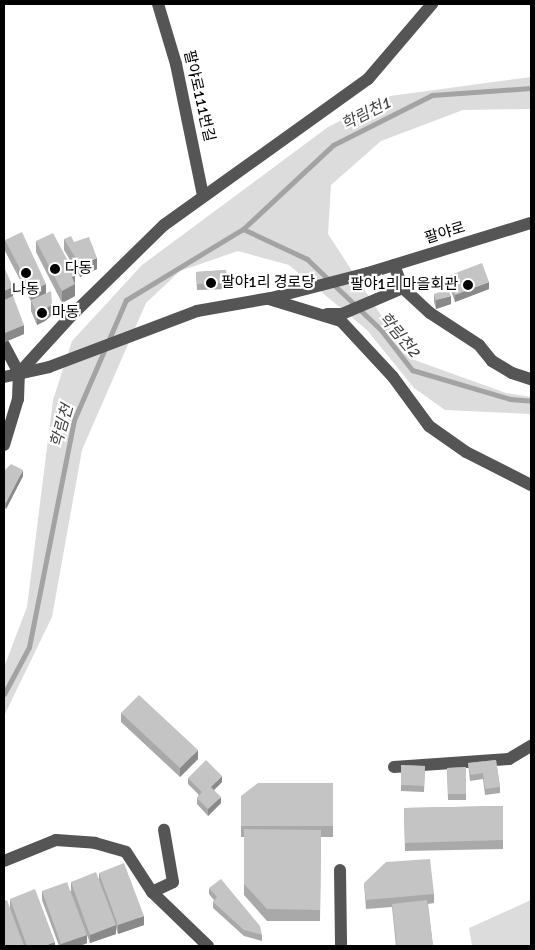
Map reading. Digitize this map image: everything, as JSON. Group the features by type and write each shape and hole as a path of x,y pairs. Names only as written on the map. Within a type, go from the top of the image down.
{"street":[{"name":"팔야로111번길","path":"158,4 176,64 203,196"},
{"path":"4,377 19,372 71,316 164,225 368,78 432,4"},
{"name":"팔야로","path":"19,372 49,367 187,314 269,299 368,273 531,223"},
{"path":"394,265 403,288 430,313 478,345 492,361 512,373 531,379"},
{"path":"320,315 342,314 389,296 403,288"},
{"path":"269,299 341,321 363,342 429,426 466,452 531,485"},
{"path":"4,345 19,372 18,399 4,445"},
{"path":"394,767 509,758 531,746"},
{"path":"152,892 174,882 164,830"},
{"path":"4,861 56,840 95,843 126,852 152,892 208,946"},
{"path":"340,870 341,946"}],"shaded area":[{"path":"531,77 531,109 463,110 381,141 331,185 328,234 409,358 506,393 531,397 531,414 445,410 414,388 367,330 289,265 238,251 180,271 146,303 82,450 52,617 4,716 4,667 27,607 53,400 72,341 142,265 328,127 390,96"},
{"path":"531,900 531,946 472,946 469,928"}],"building":[{"path":"22,232 46,284 31,290 5,240"},
{"name":"다동","path":"53,233 75,274 72,277 75,284 62,291 36,241"},
{"path":"71,236 74,242 89,237 97,258 80,265 64,239"},
{"name":"팔야1리 마을회관","path":"482,263 489,282 455,295 448,276"},
{"path":"4,267 13,287 4,291"},
{"path":"226,270 227,283 197,284 196,272"},
{"path":"448,289 451,296 436,300 434,294"},
{"path":"51,291 52,304 37,314 31,300"},
{"path":"13,296 24,325 5,333 4,300"},
{"path":"11,464 23,470 6,503 4,501 4,471"},
{"path":"139,695 198,750 180,768 121,713"},
{"path":"206,760 222,776 211,787 221,797 208,809 197,798 202,792 188,778"},
{"path":"496,760 500,787 485,789 483,773 470,775 468,763"},
{"path":"401,765 425,766 424,786 401,785"},
{"path":"466,767 466,794 448,794 447,768"},
{"path":"258,783 333,783 333,826 241,826 241,796"},
{"path":"503,806 503,840 405,843 404,808"},
{"path":"244,829 321,830 320,910 267,909 244,884"},
{"path":"430,859 434,894 366,900 364,883 386,862"},
{"path":"124,863 144,916 118,925 99,873"},
{"path":"96,872 116,925 90,935 71,882"},
{"path":"221,879 260,926 262,935 244,930 213,902 217,897 209,888"},
{"path":"67,882 87,935 61,944 42,891"},
{"path":"35,889 55,942 44,946 27,946 10,899"},
{"path":"7,900 24,946 4,946 4,901"},
{"path":"427,900 433,946 397,946 392,904"}],"waterway":[{"name":"학림천","path":"4,694 29,647 74,420 126,300 243,229 333,145 432,95 531,88"},
{"name":"학림천2","path":"243,229 307,259 381,330 412,370 510,399 531,401"}],"place":[{"name":"다동","path":"55,269"},
{"name":"나동","path":"26,273"},
{"name":"팔야1리 경로당","path":"211,283"},
{"name":"팔야1리 마을회관","path":"468,285"},
{"name":"마동","path":"42,313"}],"water label":[{"name":"학림천1","path":"366,114"}]}
